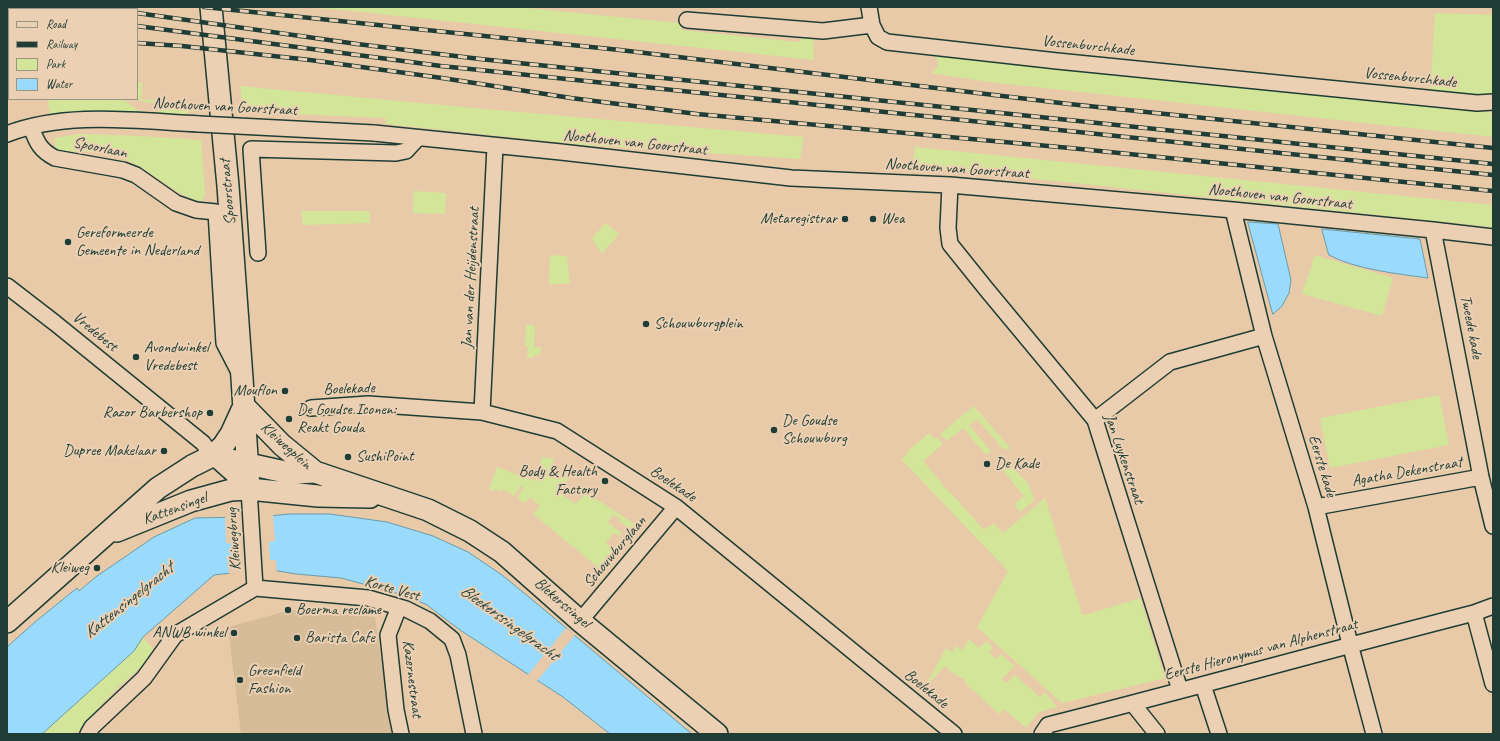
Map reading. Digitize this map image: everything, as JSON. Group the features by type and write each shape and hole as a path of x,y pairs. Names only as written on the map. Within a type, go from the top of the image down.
{"main road":[{"name":"Spoorstraat","path":"211,7 228,186 244,406"},
{"name":"Kleiwegplein","path":"212,456 223,446 231,434 244,406"},
{"name":"Kleiwegplein","path":"244,406 249,489"},
{"name":"Kleiwegplein","path":"244,406 282,445 315,472"},
{"name":"Kleiwegplein","path":"212,456 295,473 315,472"},
{"name":"Kattensingel","path":"7,622 158,488 192,466 212,456"},
{"name":"Blekerssingel","path":"315,472 391,497 443,517 470,531 502,552 580,621 717,734"},
{"name":"Kattensingel","path":"102,537 191,501 231,490 249,489"},
{"name":"Blekerssingel","path":"249,489 318,496 391,497"}],"street":[{"path":"687,20 823,31 872,25 869,7"},
{"name":"Vossenburchkade","path":"872,25 878,37 887,42 1057,61 1470,102 1493,102"},
{"name":"Noothoven van Goorstraat","path":"7,134 51,123 91,119 374,133 791,178 950,185 1232,210 1493,237"},
{"name":"Spoorlaan","path":"31,128 37,143 46,153 55,158 123,170 136,175 176,203 196,210 216,212"},
{"name":"Spoorstraat","path":"258,252 251,231 250,149 396,153 406,151 418,138"},
{"name":"Jan van der Heijdenstraat","path":"482,412 495,146"},
{"name":"Jan Luykenstraat","path":"950,185 948,228 950,244 986,290 1095,420 1180,690"},
{"name":"Eerste kade","path":"1232,210 1264,336 1316,507 1374,734"},
{"name":"Spoorstraat","path":"216,212 224,343 242,378"},
{"name":"Tweede kade","path":"1433,230 1481,477 1493,526"},
{"name":"Vredebest","path":"7,286 190,432 203,443 212,456"},
{"path":"1095,420 1170,362 1264,336"},
{"name":"Boelekade","path":"311,408 368,404 482,412 557,432 676,506 954,734"},
{"path":"212,456 249,489"},
{"name":"Agatha Dekenstraat","path":"1316,507 1481,477"},
{"name":"Kleiwegbrug","path":"249,489 255,580"},
{"name":"Schouwburglaan","path":"580,621 676,506"},
{"path":"88,734 92,727 144,678 175,634 255,580"},
{"name":"Korte Vest","path":"255,580 368,598 406,609 430,621 452,639 458,655 473,727"},
{"name":"Eerste Hieronymus van Alphenstraat","path":"1042,734 1048,725 1133,704 1350,644 1474,613 1493,606"},
{"name":"Kazernestraat","path":"399,607 388,635 396,710 401,734"},
{"path":"1474,613 1493,684"},
{"path":"1203,685 1219,734"},
{"path":"1133,704 1158,734"}],"shaded area":[{"path":"291,610 375,617 392,734 241,734 228,627"}],"green space":[{"path":"300,7 517,7 679,23 682,30 799,42 801,36 813,37 814,60 342,10"},
{"path":"1435,13 1493,15 1493,101 1430,94"},
{"path":"934,55 1493,113 1493,137 989,82 931,73 938,65 938,60"},
{"path":"138,82 142,82 141,99 197,104 198,111 188,112 188,114 158,113 158,103 143,102 138,99"},
{"path":"240,86 804,137 800,159 585,145 386,124 385,118 243,112"},
{"path":"49,100 124,100 140,112 106,111 49,115 50,107 48,106"},
{"path":"80,134 201,140 205,194 202,201 187,197 142,168 120,157 104,153 56,149 54,138"},
{"path":"915,147 1493,205 1493,227 912,166"},
{"path":"413,191 446,193 445,214 413,213"},
{"path":"301,211 370,211 370,223 303,225"},
{"path":"605,223 619,234 602,254 592,239"},
{"path":"550,255 567,256 570,283 549,285"},
{"path":"1315,255 1393,278 1382,316 1302,294"},
{"path":"526,325 535,325 534,347 541,347 540,355 534,355 534,358 527,357 528,347 525,346"},
{"path":"1439,395 1449,445 1330,468 1320,418"},
{"path":"974,406 1011,449 1003,449 977,419 969,425 991,451 986,455 963,428 947,441 940,434"},
{"path":"929,433 934,439 937,437 943,444 923,461 984,530 994,523 1003,533 1045,498 1082,614 1085,615 1140,598 1165,678 1062,703 977,627 1008,571 901,459 908,453 907,451"},
{"path":"542,457 554,459 551,469 569,477 559,493 576,504 586,492 641,528 636,533 619,521 620,518 613,515 608,522 622,533 620,536 614,533 606,543 619,554 604,572 533,514 540,506 530,497 525,503 517,498 524,487 521,486 514,496 502,489 500,492 495,489 493,491 489,489 497,467 535,481"},
{"path":"1005,464 1014,469 1028,483 1035,500 1020,512 1014,504 1024,496 1000,467"},
{"path":"143,637 153,649 143,665 118,687 91,716 80,733 76,731 73,734 42,734 134,651"},
{"path":"969,639 979,648 986,641 993,647 989,652 997,659 1001,654 1015,666 1002,679 1007,683 1015,675 1040,697 1045,692 1057,707 1039,712 1026,728 1004,709 999,714 966,684 963,679 945,666 930,682 928,681 946,648 952,652 955,646 962,650"}],"water":[{"path":"1248,222 1278,224 1291,280 1289,293 1282,306 1273,314"},
{"path":"1322,229 1420,239 1428,278 1377,270 1339,260 1329,255"},
{"path":"290,514 330,514 387,522 433,536 468,552 502,575 692,734 610,734 563,697 460,630 427,605 407,596 341,578 296,574 267,569 214,575 143,637 134,651 42,734 7,734 7,647 77,588 79,591 97,576 154,537 195,518 241,517 263,525 271,516"}],"pier":[{"path":"270,514 273,514 275,541 269,542 270,560 276,560 277,573 267,571 229,574 228,561 234,560 233,544 226,543 225,515 241,515 247,523 262,523"},
{"path":"566,628 575,635 536,682 528,675"}],"railway":[{"path":"16,7 22,8"},
{"path":"107,7 112,8"},
{"path":"204,7 620,50 1069,104 1493,148"},
{"path":"138,13 357,44 480,59 1493,164"},
{"path":"138,26 441,66 1493,175"},
{"path":"138,43 182,46 310,60 442,78 571,98 697,114 1070,148 1493,191"}],"place":[{"name":"Metaregistrar","path":"845,219"},
{"name":"Wea","path":"873,219"},
{"name":"Gereformeerde Gemeente in Nederland","path":"68,242"},
{"name":"Schouwburgplein","path":"646,324"},
{"name":"Avondwinkel Vredebest","path":"136,357"},
{"name":"Mouflon","path":"285,391"},
{"name":"Razor Barbershop","path":"210,413"},
{"name":"De Goudse Iconen: Reakt Gouda","path":"289,419"},
{"name":"De Goudse Schouwburg","path":"774,430"},
{"name":"Dupree Makelaar","path":"164,451"},
{"name":"SushiPoint","path":"348,457"},
{"name":"De Kade","path":"987,464"},
{"name":"Body & Health Factory","path":"605,481"},
{"name":"Kleiweg","path":"97,568"},
{"name":"Boerma reclame","path":"288,610"},
{"name":"ANWB winkel","path":"234,633"},
{"name":"Barista Cafe","path":"297,638"},
{"name":"Greenfield Fashion","path":"240,680"}],"water label":[{"name":"Kattensingelgracht","path":"129,601"},
{"name":"Bleekerssingelgracht","path":"509,623"}]}
